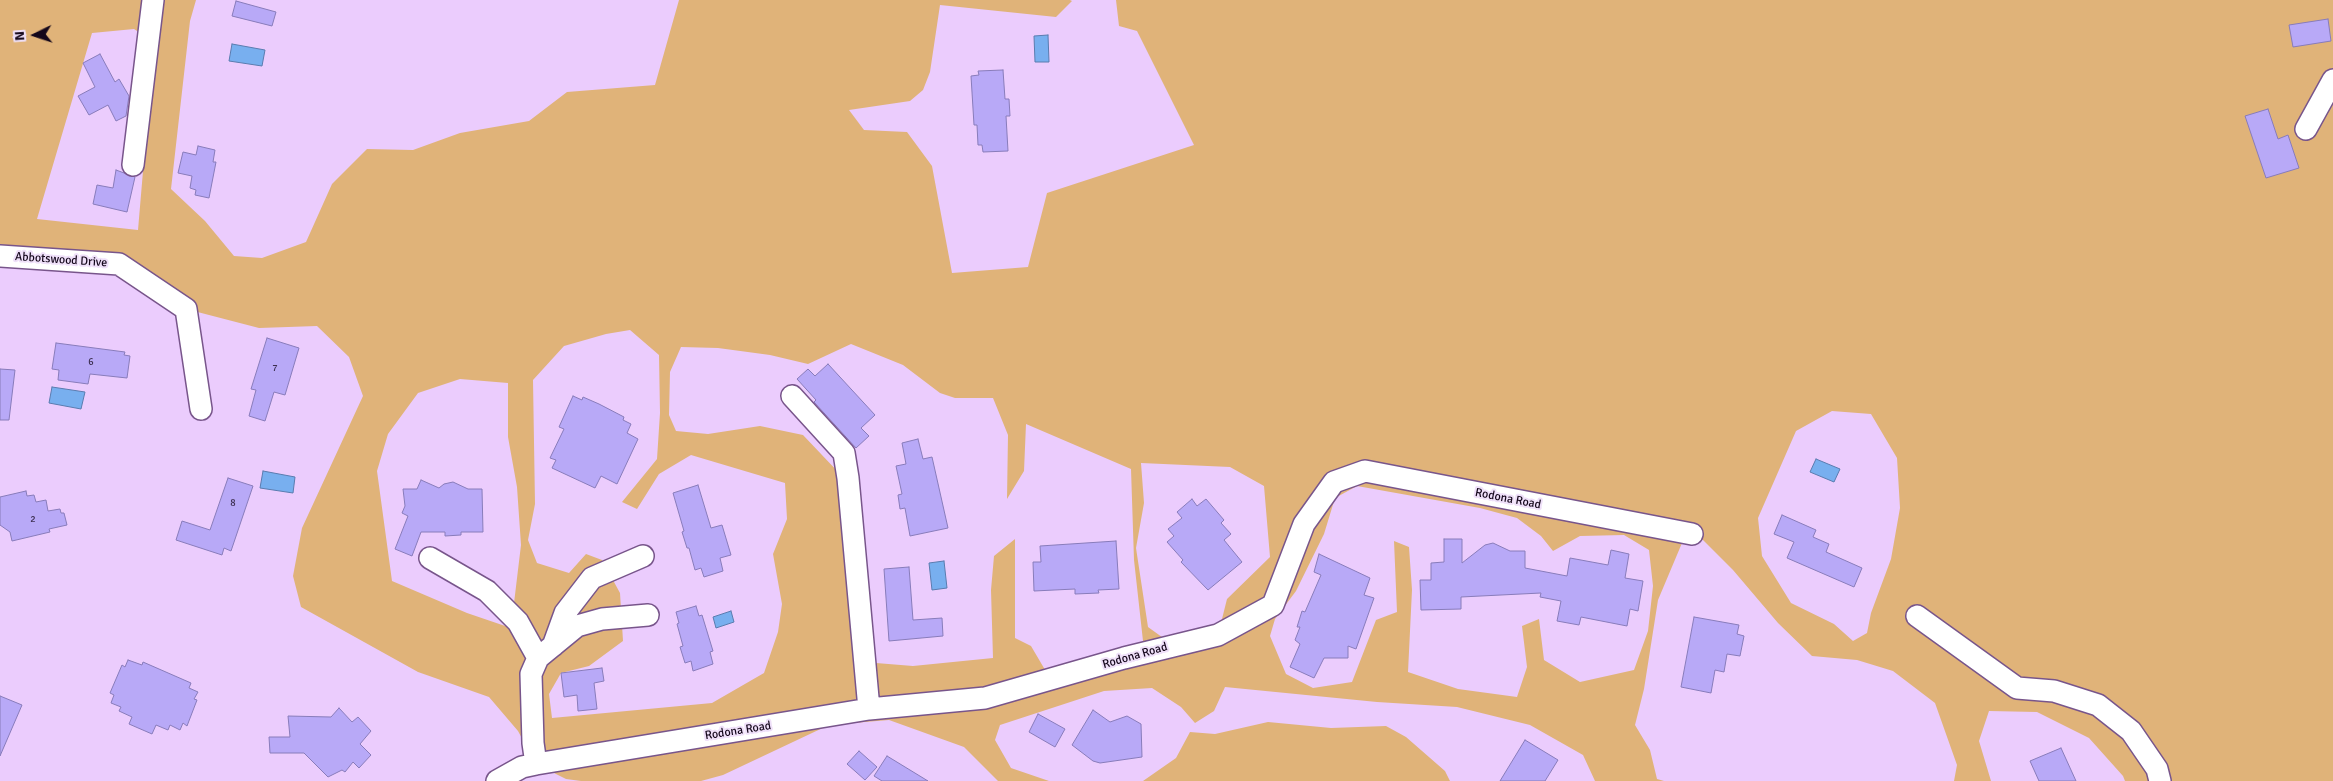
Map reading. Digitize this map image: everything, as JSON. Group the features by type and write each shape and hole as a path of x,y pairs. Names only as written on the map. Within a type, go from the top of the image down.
{"street":[{"path":"133,165 153,0"},
{"path":"2306,129 2333,80"},
{"name":"Abbotswood Drive","path":"0,256 119,264 186,308 201,409"},
{"path":"792,396 844,453 848,478 868,709"},
{"name":"Rodona Road","path":"497,781 522,767 536,764 868,709 985,698 1124,658 1218,635 1273,605 1304,524 1334,482 1364,471 1692,534"},
{"path":"536,764 533,743 532,674 565,613 592,578 643,556"},
{"path":"430,558 487,591 545,652"},
{"path":"545,652 578,626 602,619 648,615"},
{"path":"1917,616 2017,688 2054,691 2098,706 2131,731 2157,769 2160,781"}],"shaded area":[{"path":"0,0 196,0 190,21 171,189 205,221 234,256 262,258 306,242 332,184 367,149 413,150 460,133 529,121 567,92 655,85 679,0 1070,0 1072,1 1056,17 940,5 930,72 923,90 910,101 849,110 864,130 907,132 932,166 952,273 1028,267 1047,193 1194,145 1137,31 1119,26 1116,0 2333,0 2333,781 2125,781 2123,776 2089,738 2037,712 1989,711 1979,741 1991,781 1954,781 1957,765 1935,703 1893,671 1857,660 1812,656 1778,623 1733,570 1699,536 1682,543 1658,600 1644,689 1635,725 1650,750 1657,779 1664,781 1595,781 1583,755 1530,725 1457,707 1377,702 1225,687 1214,711 1195,723 1181,707 1152,688 1104,691 1000,725 995,740 1011,768 1049,781 998,781 964,747 889,720 829,725 723,775 701,781 581,781 566,779 536,764 518,731 489,697 418,672 301,607 293,576 302,528 363,396 349,357 317,326 259,328 186,309 119,264 0,256","holes":["134,29 154,42 138,230 37,219 92,33","630,330 659,355 660,413 657,459 622,502 637,509 659,474 691,455 785,483 787,519 773,554 782,604 778,632 764,673 712,703 552,718 549,694 561,673 589,666 623,641 620,593 602,560 586,554 569,573 537,563 528,540 535,504 533,380 564,346 606,334","851,344 903,365 940,393 955,398 993,398 1008,435 1007,499 1024,471 1026,424 1131,469 1134,560 1143,641 1124,658 1051,680 1031,646 1015,638 1015,539 994,556 991,590 993,658 913,666 876,663 861,645 840,474 803,435 760,426 708,434 676,431 669,415 670,372 681,347 718,348 770,355 808,364","460,379 508,383 508,437 517,487 521,545 511,628 467,613 392,581 377,471 388,434 418,393","1832,411 1871,414 1897,458 1900,508 1891,559 1871,613 1867,633 1853,641 1834,624 1791,603 1762,556 1758,518 1796,431","1141,463 1230,467 1264,486 1270,557 1227,599 1218,635 1173,645 1148,627 1136,548 1144,503","1357,486 1480,508 1517,518 1541,536 1553,551 1580,536 1624,535 1649,550 1653,586 1648,631 1634,670 1580,682 1544,660 1539,619 1522,626 1527,667 1517,697 1458,689 1408,672 1412,590 1409,547 1394,541 1397,612 1376,620 1352,682 1313,688 1286,674 1270,636 1275,619 1296,591 1324,534 1335,498"]},
{"path":"1268,722 1331,728 1386,726 1406,737 1445,771 1450,781 1143,781 1176,758 1190,732 1215,734"}],"water":[{"path":"1048,35 1049,62 1035,62 1034,36"},
{"path":"232,44 265,50 262,66 229,61"},
{"path":"52,387 85,392 81,409 49,403"},
{"path":"1816,459 1840,469 1834,482 1810,472"},
{"path":"263,471 295,477 293,493 260,488"},
{"path":"944,561 947,588 932,590 929,563"},
{"path":"731,611 734,622 716,628 713,617"}],"building":[{"path":"236,1 276,12 272,26 232,16"},
{"path":"2328,19 2331,41 2293,47 2289,25"},
{"path":"100,54 115,82 119,79 129,96 126,116 116,121 108,105 89,115 78,96 95,87 83,63"},
{"path":"1003,70 1005,99 1009,99 1010,116 1006,116 1008,151 983,152 982,145 978,145 977,125 974,125 971,76 979,75 978,71"},
{"path":"2268,109 2278,139 2288,135 2299,168 2266,178 2245,116"},
{"path":"198,146 215,150 213,162 216,162 209,198 195,195 196,190 190,188 192,176 178,173 183,152 196,155"},
{"path":"116,170 135,177 127,212 93,204 97,185 113,188"},
{"path":"267,338 299,348 285,395 274,392 265,421 249,416 256,390 251,389"},
{"path":"56,343 125,352 124,355 130,356 127,378 90,374 88,384 58,380 59,370 52,369"},
{"path":"828,364 875,415 861,428 869,436 856,448 814,402 816,400 797,379 808,369 815,376"},
{"path":"0,369 15,370 9,420 0,420"},
{"path":"573,396 582,400 583,397 599,404 624,417 623,420 631,424 627,433 638,439 617,484 601,476 595,488 552,468 556,460 550,458 564,429 559,427"},
{"path":"918,439 923,459 932,457 948,528 910,536 905,508 900,509 898,495 902,494 896,466 906,464 902,443"},
{"path":"228,478 253,486 231,551 224,548 222,555 176,540 182,521 210,530"},
{"path":"421,480 439,488 444,484 453,482 468,489 482,489 483,532 461,532 461,535 445,536 445,532 421,532 412,556 395,549 408,516 402,513 405,506 403,489 417,489"},
{"path":"698,485 711,528 722,525 731,555 720,558 723,571 704,577 701,568 695,570 682,532 684,531 673,493"},
{"path":"26,491 27,496 34,495 36,502 46,500 48,511 60,509 61,513 64,513 67,525 49,529 50,532 12,541 10,532 0,525 0,497"},
{"path":"1192,499 1197,506 1206,499 1224,520 1221,523 1231,534 1224,540 1242,562 1208,590 1181,562 1183,560 1167,542 1174,536 1168,529 1182,518 1177,512"},
{"path":"1782,515 1816,530 1813,537 1829,544 1826,552 1862,568 1854,587 1787,558 1794,542 1774,534"},
{"path":"1444,539 1462,539 1462,563 1485,545 1493,543 1510,551 1525,551 1525,568 1567,576 1570,558 1608,565 1611,550 1629,554 1625,578 1643,581 1638,611 1630,609 1627,626 1581,617 1579,625 1557,621 1561,601 1540,597 1541,593 1461,597 1461,609 1421,610 1420,580 1431,580 1431,563 1444,562"},
{"path":"1116,541 1119,589 1098,590 1099,593 1075,594 1075,589 1034,591 1033,562 1041,562 1040,546"},
{"path":"1319,554 1370,578 1364,595 1374,598 1356,649 1348,646 1348,658 1324,658 1314,678 1290,667 1300,644 1295,640 1300,627 1297,627 1302,611 1305,612 1321,575 1314,572"},
{"path":"909,567 913,620 942,618 943,636 889,641 884,569"},
{"path":"696,606 699,616 702,615 713,651 710,652 713,664 693,671 691,661 685,663 680,647 683,646 676,612"},
{"path":"1694,617 1739,625 1737,634 1744,636 1740,656 1727,654 1724,672 1715,670 1711,693 1681,687"},
{"path":"128,660 142,665 143,662 191,683 189,688 198,692 194,699 197,700 187,726 183,723 180,730 170,725 168,730 156,725 152,734 129,724 132,717 119,711 121,707 111,703 114,695 110,693 122,665 125,667"},
{"path":"602,668 604,681 594,683 597,709 578,711 577,695 564,697 561,673"},
{"path":"0,696 22,705 0,756"},
{"path":"339,708 352,722 358,717 371,731 360,744 371,755 359,768 353,762 345,772 342,770 328,777 304,753 270,753 269,737 290,737 288,716 331,717"},
{"path":"1093,710 1110,722 1127,716 1141,724 1142,757 1100,763 1093,761 1072,745"},
{"path":"1038,714 1065,729 1055,747 1029,732"},
{"path":"1525,740 1558,760 1545,781 1500,781"},
{"path":"2061,748 2076,781 2039,781 2030,761"},
{"path":"859,751 877,767 865,780 847,764"},
{"path":"887,756 928,781 882,781 874,776"}]}
